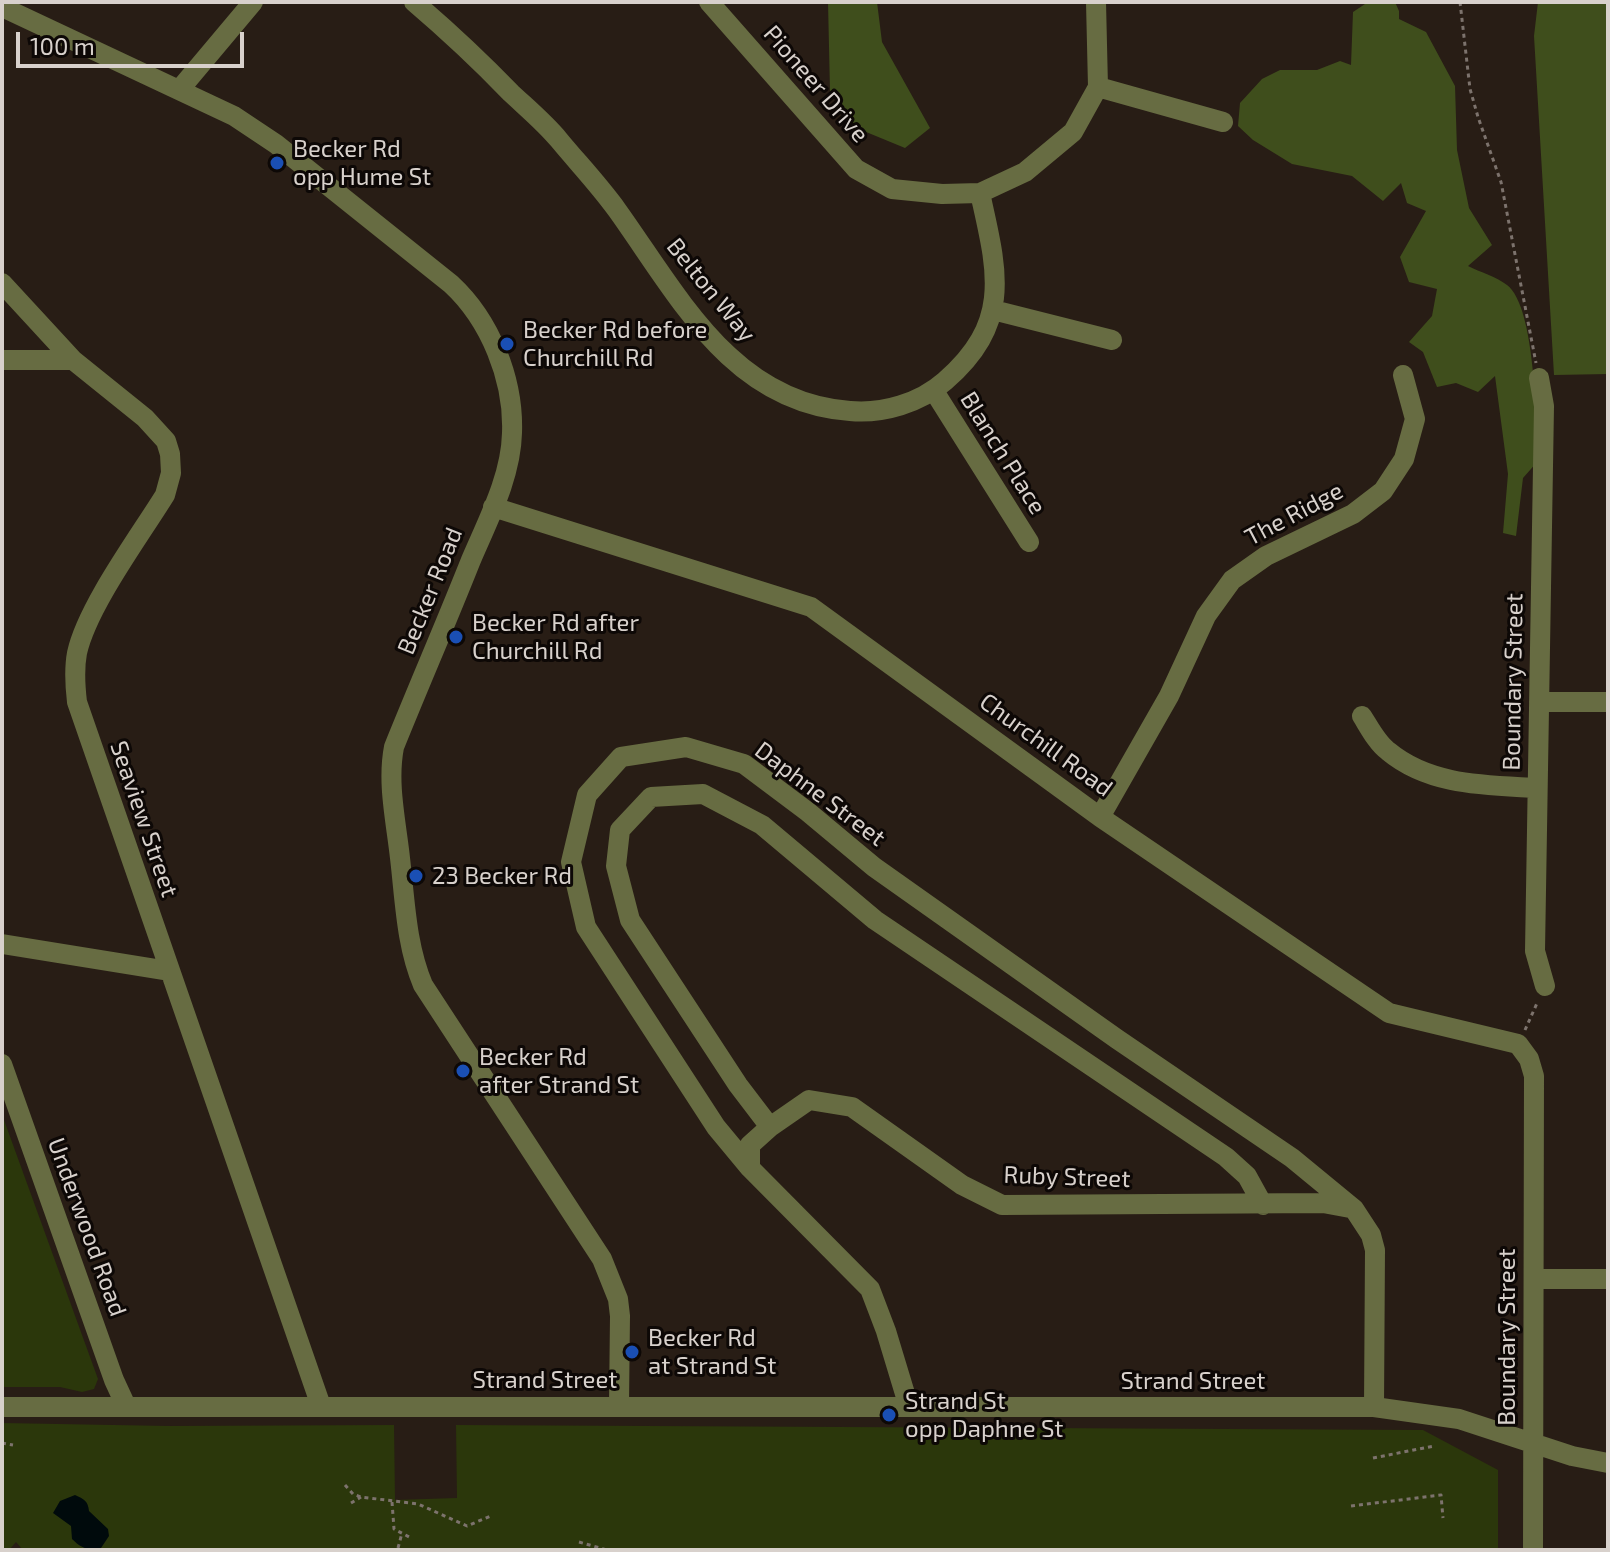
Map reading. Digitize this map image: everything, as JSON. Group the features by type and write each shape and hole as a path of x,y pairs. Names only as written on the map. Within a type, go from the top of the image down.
{"street":[{"path":"180,89 253,2"},
{"name":"Belton Way","path":"414,2 555,135 614,206 712,342 748,375 786,396 832,410 867,413 902,405 934,391 961,368 980,343 993,310 996,276 980,193"},
{"name":"Pioneer Drive","path":"709,2 856,169 892,189 942,194 980,193 1025,172 1073,132 1098,87"},
{"path":"1096,2 1098,87 1223,122"},
{"name":"Becker Road","path":"2,7 180,89 234,116 276,144 464,296 488,332 511,407 510,459 394,747 391,781 408,926 423,985 602,1259 612,1282 620,1316 619,1405"},
{"name":"Seaview Street","path":"2,283 73,360 145,418 166,441 170,454 171,473 165,495 90,618 78,649 75,669 82,719 321,1406"},
{"path":"993,310 1112,340"},
{"path":"2,360 73,360"},
{"name":"The Ridge","path":"1100,817 1169,696 1206,616 1232,580 1266,556 1353,514 1383,491 1404,459 1415,419 1403,375"},
{"name":"Boundary Street","path":"1539,378 1544,406 1535,951 1545,986"},
{"name":"Blanch Place","path":"934,391 1029,542"},
{"name":"Churchill Road","path":"493,507 811,607 1100,817 1389,1013 1518,1044"},
{"path":"1539,702 1608,702"},
{"path":"1362,716 1386,750 1425,773 1468,784 1537,788"},
{"name":"Daphne Street","path":"909,1407 870,1289 750,1168 716,1127 586,927 571,862 587,795 621,757 686,747 744,764 874,867 1292,1158 1354,1209 1371,1235 1375,1250 1374,1407"},
{"path":"770,1127 738,1085 630,920 616,866 620,830 651,797 703,794 762,825 875,920 1226,1157 1247,1176 1263,1205"},
{"path":"2,944 169,971"},
{"name":"Boundary Street","path":"1518,1044 1529,1059 1534,1076 1533,1550"},
{"name":"Underwood Road","path":"2,1064 114,1380 126,1406"},
{"name":"Ruby Street","path":"750,1168 750,1145 809,1100 852,1107 962,1185 1002,1205 1323,1203 1354,1209"},
{"path":"1534,1279 1608,1279"},
{"name":"Strand Street","path":"2,1407 1374,1407 1459,1419 1572,1456 1608,1463"}],"path":[{"path":"1460,2 1470,89 1501,182 1539,378"},
{"path":"1518,1044 1545,986"},
{"path":"2,1443 13,1445"},
{"path":"1373,1458 1434,1446"},
{"path":"345,1485 361,1497 418,1504 467,1526 493,1515"},
{"path":"1351,1506 1441,1495 1443,1518"},
{"path":"351,1503 361,1497"},
{"path":"392,1502 394,1529 411,1538"},
{"path":"398,1548 402,1533"},
{"path":"579,1542 607,1550"}],"green space":[{"path":"828,2 877,2 882,42 930,128 905,148 854,127 830,91"},
{"path":"1368,2 1395,2 1399,19 1426,32 1455,86 1457,150 1469,208 1492,245 1468,266 1507,285 1517,297 1524,317 1533,368 1538,461 1523,478 1516,536 1503,533 1508,474 1495,376 1478,392 1456,383 1437,387 1423,352 1409,342 1432,316 1437,289 1409,282 1400,257 1426,211 1407,203 1401,183 1383,201 1352,176 1292,164 1253,140 1238,126 1240,103 1262,79 1280,70 1317,70 1340,61 1351,65 1353,12"},
{"path":"1538,2 1608,2 1608,374 1554,375 1534,36"},
{"path":"2,1120 98,1379 94,1389 82,1392 60,1387 2,1387"},
{"path":"2,1423 394,1425 395,1500 457,1498 456,1425 1423,1430 1498,1470 1498,1550 23,1550 16,1542 9,1550 2,1550"}],"shaded area":[{"path":"75,1495 85,1501 89,1511 108,1529 109,1536 101,1548 88,1549 78,1545 72,1539 71,1526 53,1513 60,1501"}],"place":[{"name":"Becker Rd opp Hume St","path":"277,163"},
{"name":"Becker Rd before Churchill Rd","path":"507,344"},
{"name":"Becker Rd after Churchill Rd","path":"456,637"},
{"name":"23 Becker Rd","path":"416,876"},
{"name":"Becker Rd after Strand St","path":"463,1071"},
{"name":"Becker Rd at Strand St","path":"632,1352"},
{"name":"Strand St opp Daphne St","path":"889,1415"}]}
